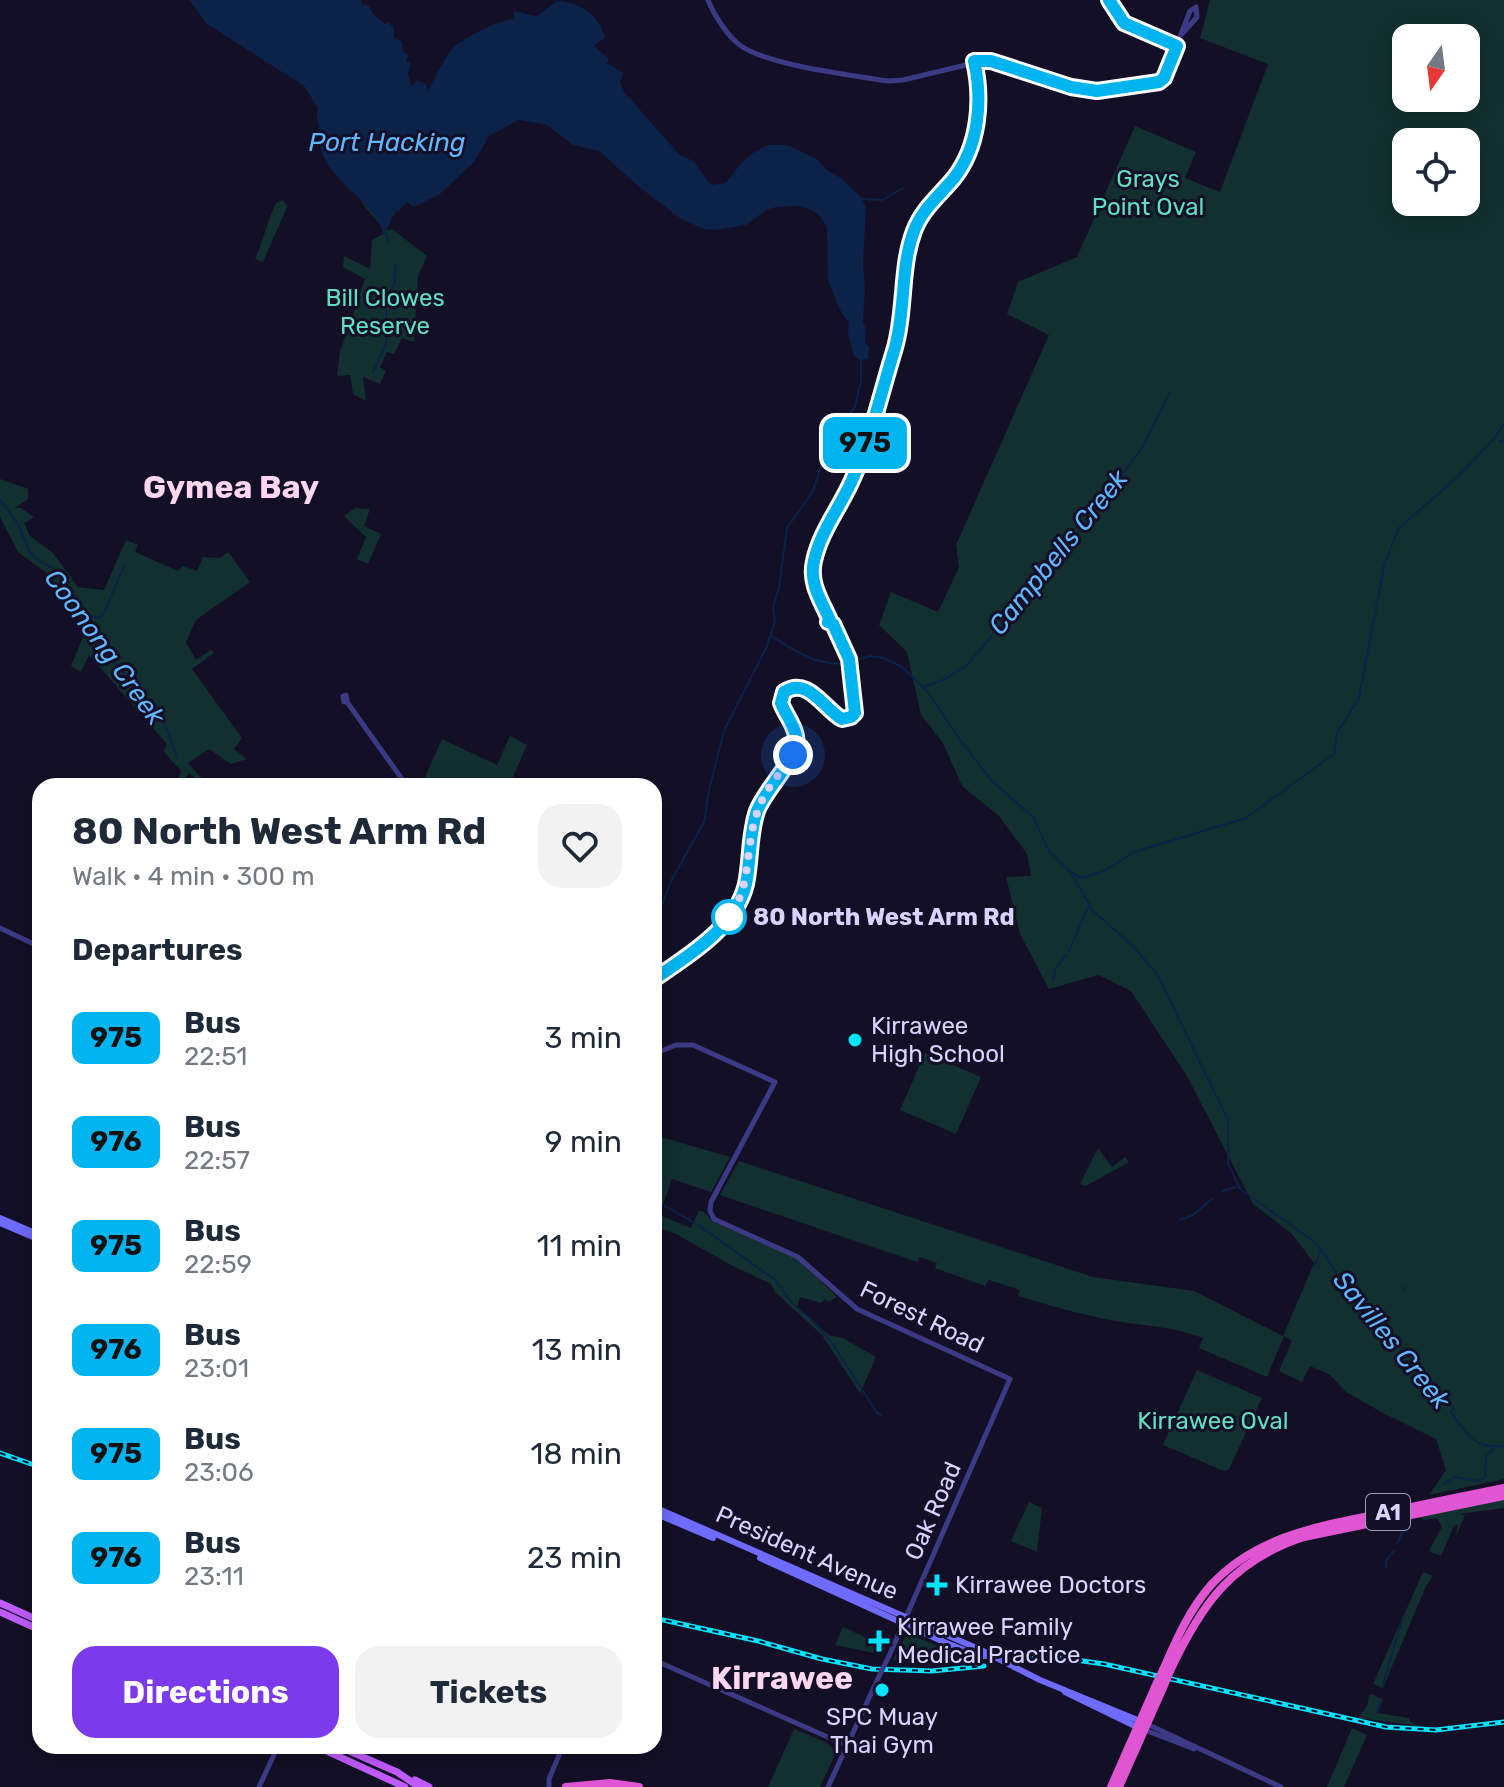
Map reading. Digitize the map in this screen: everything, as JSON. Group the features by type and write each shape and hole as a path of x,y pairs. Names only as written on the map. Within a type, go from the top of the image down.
{"highway":[{"name":"A1","path":"1111,1787 1159,1688 1182,1628 1199,1600 1228,1570 1261,1546 1306,1529 1504,1488"},
{"name":"A1","path":"1166,1670 1204,1607 1229,1580 1265,1553 1304,1537 1504,1496"},
{"name":"A1","path":"1119,1787 1142,1726"},
{"path":"566,1787 603,1783 639,1787"}],"main road":[{"path":"3,1222 32,1235"},
{"name":"President Avenue","path":"662,1514 1142,1726"},
{"path":"0,1603 32,1617"},
{"path":"0,1612 32,1626"},
{"path":"333,1754 405,1787"},
{"path":"356,1754 429,1787"},
{"path":"391,1770 419,1787"}],"street":[{"path":"708,0 739,44 796,65 893,82 974,61 991,61 1084,90 1155,84 1164,78 1190,11 1196,7 1197,17 1182,34"},
{"path":"662,974 713,933 740,901 746,882 754,821 760,804 796,747 794,730 782,706 783,694 790,688 802,688 822,701 836,716 848,719 855,713 849,659 815,588 813,561 856,472 896,347 913,232 924,212 958,173 971,147 978,116 978,79 974,61"},
{"path":"347,702 401,778"},
{"path":"0,928 32,943"},
{"name":"Forest Road","path":"662,1051 676,1045 693,1045 775,1082 711,1202 710,1212 716,1220 798,1257 857,1309 1010,1379"},
{"name":"Oak Road","path":"828,1787 1010,1379"},
{"path":"662,1664 848,1746"},
{"name":"President Avenue","path":"1142,1726 1281,1787"},
{"path":"259,1787 274,1754"},
{"path":"549,1787 549,1779 560,1754"}],"green space":[{"name":"Grays Point Oval","path":"1210,0 1504,0 1504,1479 1429,1495 1446,1470 1436,1439 1346,1392 1330,1375 1310,1366 1302,1382 1279,1371 1292,1341 1284,1336 1267,1377 1199,1348 1203,1338 1191,1334 1098,1318 1018,1296 1020,1290 989,1280 985,1286 935,1268 937,1263 920,1257 917,1262 720,1195 739,1161 1093,1277 1194,1291 1283,1336 1314,1263 1292,1234 1253,1204 1187,1076 1131,991 1099,975 1049,989 1020,934 1006,877 1031,876 1027,854 999,816 962,786 943,743 921,715 907,652 879,625 891,592 938,612 959,567 956,545 1049,335 1007,314 1018,282 1077,257 1135,126 1196,152 1185,178 1220,192 1268,64 1200,38"},
{"path":"283,200 287,207 263,262 255,259 276,203"},
{"name":"Bill Clowes Reserve","path":"361,202 407,202 395,211 394,216 391,215 387,231 392,229 427,256 418,276 414,342 402,338 394,354 387,352 380,367 386,371 380,384 363,377 366,401 353,394 350,375 337,376 340,352 365,279 343,267 344,256 370,269 372,240 383,234 382,227"},
{"path":"0,479 28,489 28,499 15,508 21,508 34,517 24,523 30,536 53,553 78,587 104,590 126,540 138,545 135,552 178,571 183,566 197,571 203,557 220,558 228,552 250,582 196,620 186,642 196,660 211,650 214,653 192,669 242,738 234,749 247,759 231,764 209,749 188,763 202,778 195,778 189,773 186,778 179,778 181,771 164,752 167,744 89,655 81,672 71,666 86,630 69,607 68,599 48,574 18,552 0,517"},
{"path":"355,508 370,509 364,526 381,534 368,564 357,559 366,537 344,516"},
{"path":"510,736 527,745 513,778 425,778 442,739 497,765"},
{"path":"925,1053 981,1077 956,1134 900,1110"},
{"path":"662,1137 730,1157 711,1192 672,1179 662,1207"},
{"path":"1098,1148 1112,1167 1125,1157 1129,1162 1086,1186 1080,1184"},
{"path":"699,1211 703,1211 713,1221 798,1258 837,1297 821,1303 800,1297 797,1307 829,1335 843,1338 876,1357 860,1393 822,1335 775,1292 771,1284 662,1229 662,1216 691,1228"},
{"name":"Kirrawee Oval","path":"1197,1370 1262,1398 1229,1469 1224,1471 1163,1445"},
{"path":"1504,1499 1504,1508 1459,1514 1465,1515 1456,1536 1458,1524 1454,1526 1441,1556 1429,1551 1442,1527 1437,1518 1424,1520 1418,1517"},
{"path":"1029,1502 1042,1508 1037,1552 1011,1541"},
{"path":"1423,1572 1433,1576 1383,1688 1373,1684"},
{"path":"843,1627 886,1647 884,1655 835,1645"},
{"path":"907,1633 969,1659 923,1664 893,1660"},
{"path":"1372,1694 1383,1700 1378,1713 1409,1718 1410,1722 1422,1726 1358,1718"},
{"path":"1352,1728 1367,1735 1344,1787 1327,1787"},
{"path":"794,1729 825,1742 835,1750 834,1757 820,1787 768,1787"}],"water":[{"name":"Port Hacking","path":"189,0 362,0 361,4 369,6 373,14 394,28 394,37 402,42 403,51 408,55 406,61 411,63 408,73 411,85 417,80 426,84 428,92 453,48 482,30 514,19 514,11 537,16 557,1 581,7 598,22 605,38 594,46 609,59 607,63 623,73 620,83 625,93 679,154 693,161 711,185 726,183 742,162 768,145 788,145 817,159 860,196 866,207 863,322 865,342 869,347 868,359 861,360 854,356 848,335 849,323 839,308 828,280 827,227 820,216 810,209 797,206 776,207 766,210 746,225 703,229 680,218 599,151 573,145 547,125 519,120 489,136 474,162 440,194 414,207 407,202 395,211 384,235 372,212 326,162 320,148 318,108 304,86 207,24"}],"waterway":[{"path":"860,199 882,200 903,188"},
{"path":"385,232 389,242"},
{"path":"373,373 386,344 386,307 394,284 396,264"},
{"path":"662,904 671,881 704,822 724,731 767,646 775,621 773,607 779,587 787,528 813,491 824,457 855,406 861,381 861,359"},
{"name":"Campbells Creek","path":"922,687 943,680 966,666 1014,610 1142,448 1170,393"},
{"path":"1072,873 1082,878 1104,871 1134,852 1246,818 1334,754 1337,733 1359,698 1384,566 1398,529 1454,480 1504,424"},
{"path":"1499,441 1504,442"},
{"name":"Coonong Creek","path":"0,499 18,524 30,552 55,569 68,593 72,592 89,616 99,643 162,718 178,759"},
{"path":"89,616 97,618 103,615 125,564"},
{"name":"Savilles Creek","path":"771,636 816,660 846,663"},
{"name":"Savilles Creek","path":"852,662 870,656 884,658 902,667 927,691 992,781 1033,817 1050,853 1070,871 1093,911 1130,943 1157,974 1228,1120 1228,1163 1240,1189 1316,1243 1321,1250 1314,1267"},
{"path":"1069,951 1089,905"},
{"path":"1053,981 1056,967 1067,955"},
{"path":"1222,1191 1236,1187"},
{"path":"1180,1220 1193,1215 1213,1198"},
{"path":"662,1204 695,1223"},
{"path":"698,1225 774,1279 794,1305 815,1323 834,1346 881,1415"},
{"name":"Savilles Creek","path":"1322,1251 1357,1304 1415,1362 1454,1408 1451,1412 1467,1433 1479,1443 1504,1446"},
{"path":"1444,1484 1454,1477 1479,1481 1485,1477 1486,1456 1494,1449"},
{"path":"1397,1543 1406,1525"},
{"path":"1386,1568 1386,1561 1394,1551"},
{"path":"1383,1685 1403,1616"},
{"path":"1377,1713 1381,1699"}],"railway":[{"path":"0,1453 32,1464"},
{"path":"662,1620 872,1669 932,1671 984,1666"},
{"path":"1017,1659 1062,1658 1104,1664 1386,1727 1436,1730 1504,1722"}],"bus line":[{"name":"975","path":"662,974 684,959 727,920 740,901 746,882 754,821 760,804 796,747 794,730 781,703 784,692 794,687 802,688 842,719 855,713 849,659 833,624 828,622 815,588 813,561 856,472 896,347 913,232 924,212 958,173 971,147 978,116 978,79 974,61 991,61 1084,90 1159,82 1164,78 1177,46 1124,23 1109,0"}],"place":[{"name":"80 North West Arm Rd","path":"729,917"},
{"name":"Kirrawee High School","path":"855,1040"},
{"name":"Kirrawee Doctors","path":"937,1585"},
{"name":"Kirrawee Family Medical Practice","path":"879,1641"},
{"name":"SPC Muay Thai Gym","path":"882,1690"}],"district":[{"name":"Gymea Bay","path":"231,487"},
{"name":"Kirrawee","path":"782,1678"}],"route":[{"path":"729,917 727,920 745,887 754,821 760,804 793,755"}]}
